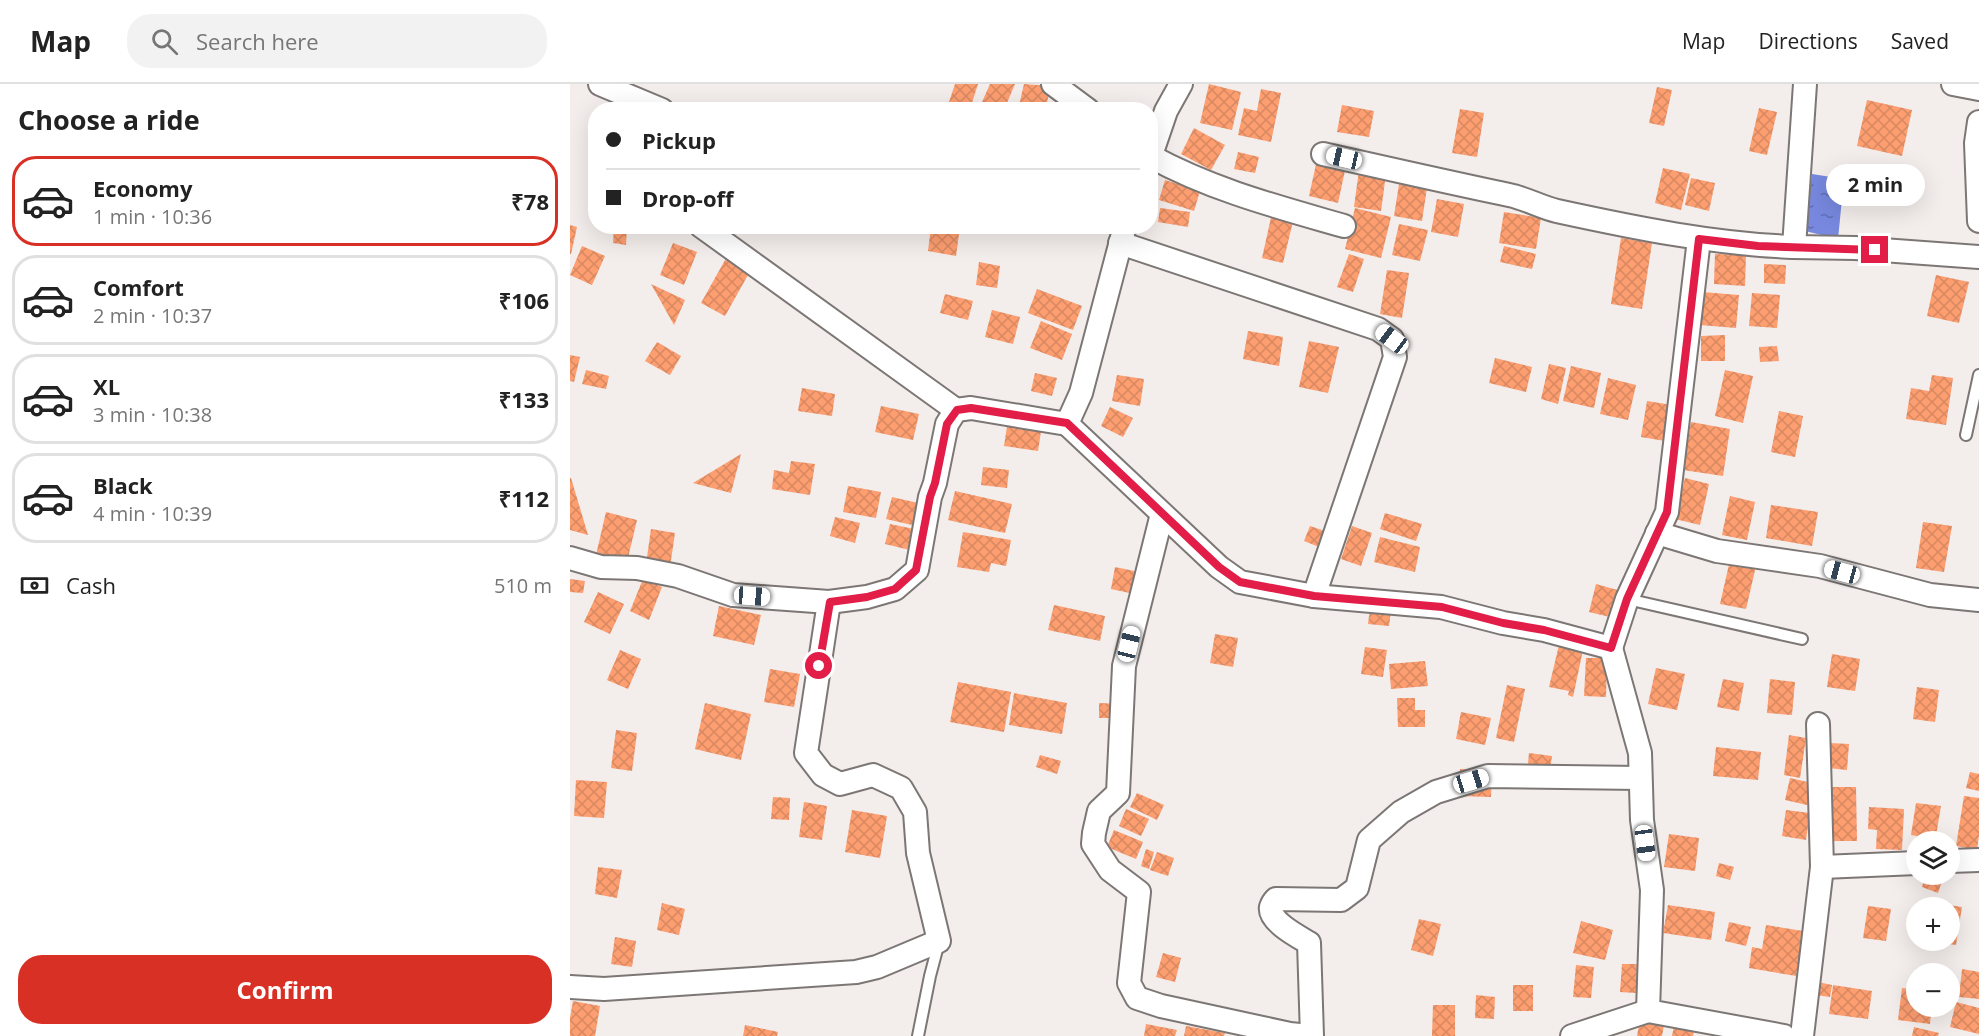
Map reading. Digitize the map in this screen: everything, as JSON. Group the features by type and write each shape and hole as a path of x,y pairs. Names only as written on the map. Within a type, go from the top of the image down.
{"street":[{"path":"600,84 643,102"},
{"path":"1053,84 1077,102"},
{"path":"1158,136 1166,111 1181,84"},
{"path":"1794,247 1805,84"},
{"path":"1953,84 1979,90"},
{"path":"1979,122 1976,143 1979,220"},
{"path":"1323,153 1481,190 1512,195 1553,210 1699,239 1758,246 1855,248 1979,257"},
{"path":"1158,160 1231,193 1344,226"},
{"path":"712,234 957,410 971,408 1067,423 1219,567 1240,582 1314,596 1442,607 1611,648"},
{"path":"1067,423 1081,393 1122,235 1378,329 1392,339 1395,357 1314,596"},
{"path":"1648,1011 1652,890 1642,820 1640,753 1611,648 1627,599 1667,512 1699,239"},
{"path":"570,558 601,567 637,568 678,576 733,595 830,602 867,597 895,589 916,570 947,424 957,410"},
{"path":"1162,514 1124,666 1118,793 1099,811 1093,844 1110,870 1139,892 1129,983 1137,998 1161,1006 1290,1034 1310,1036 1309,943 1283,927 1272,917 1271,907 1276,899 1341,900 1357,888 1369,840 1401,812 1436,792 1488,776 1640,778"},
{"path":"1657,533 1717,551 1820,566 1930,595 1979,600"},
{"path":"570,987 604,989 856,972 877,967 939,941 918,853 915,812 901,788 873,775 840,784 823,775 806,753 830,602"},
{"path":"1802,1036 1822,867 1818,724"},
{"path":"1960,861 1979,860"},
{"path":"1822,867 1906,863"},
{"path":"1572,1036 1648,1011 1784,1036"}],"lane":[{"path":"1966,435 1979,375"},
{"path":"1627,599 1802,639"},
{"path":"918,1036 939,941"}],"water":[{"path":"1812,174 1844,179 1838,239 1805,231"}],"building":[{"path":"955,84 978,84 972,102 949,102"},
{"path":"990,84 1015,84 1007,102 982,102"},
{"path":"1024,84 1051,86 1047,102 1020,102"},
{"path":"1209,84 1241,92 1232,130 1200,123"},
{"path":"1657,87 1672,90 1664,126 1649,123"},
{"path":"1261,89 1281,93 1271,142 1238,135 1244,108 1257,111"},
{"path":"1867,100 1912,110 1902,156 1857,146"},
{"path":"1342,105 1374,111 1369,137 1337,132"},
{"path":"1759,108 1777,112 1767,155 1749,151"},
{"path":"1460,109 1484,113 1477,157 1452,153"},
{"path":"1194,128 1225,145 1211,170 1181,154"},
{"path":"1238,152 1259,157 1255,173 1234,169"},
{"path":"1317,160 1346,166 1338,203 1309,196"},
{"path":"1663,168 1690,174 1681,210 1655,203"},
{"path":"1359,170 1386,174 1381,211 1354,207"},
{"path":"1691,178 1715,183 1709,211 1685,205"},
{"path":"1165,180 1200,191 1194,211 1159,200"},
{"path":"1399,184 1427,188 1422,221 1394,216"},
{"path":"1437,199 1464,204 1458,237 1431,232"},
{"path":"1160,208 1190,212 1188,227 1158,222"},
{"path":"1355,208 1391,217 1381,258 1345,249"},
{"path":"1504,212 1541,218 1536,249 1499,243"},
{"path":"1272,213 1294,217 1283,263 1262,258"},
{"path":"1399,224 1428,230 1420,261 1392,255"},
{"path":"570,225 577,227 571,254 570,254"},
{"path":"614,234 627,234 626,245 613,243"},
{"path":"930,234 959,234 956,256 928,251"},
{"path":"1621,238 1652,243 1642,309 1611,304"},
{"path":"673,243 697,252 684,285 660,275"},
{"path":"582,246 605,256 592,285 570,275"},
{"path":"1504,246 1536,254 1532,269 1500,262"},
{"path":"729,253 753,266 725,316 701,303"},
{"path":"1349,254 1364,259 1353,292 1337,287"},
{"path":"1715,254 1746,255 1745,286 1714,284"},
{"path":"979,262 1000,266 997,288 976,285"},
{"path":"1764,264 1786,265 1785,284 1764,283"},
{"path":"1387,270 1409,273 1402,318 1380,314"},
{"path":"1936,275 1969,282 1959,323 1927,316"},
{"path":"651,284 685,300 674,325"},
{"path":"1037,289 1082,306 1073,330 1028,313"},
{"path":"1702,292 1739,295 1736,328 1700,325"},
{"path":"1752,293 1780,295 1777,328 1749,326"},
{"path":"945,294 973,301 968,320 940,313"},
{"path":"992,310 1020,317 1013,344 985,337"},
{"path":"1041,321 1072,334 1062,360 1030,348"},
{"path":"1248,331 1283,337 1279,366 1243,359"},
{"path":"1725,335 1725,361 1701,361 1701,336"},
{"path":"1309,341 1339,347 1328,393 1299,387"},
{"path":"657,342 681,356 670,375 645,361"},
{"path":"1777,346 1779,361 1760,362 1759,347"},
{"path":"570,355 580,357 574,382 570,381"},
{"path":"1495,358 1532,367 1526,392 1489,383"},
{"path":"1549,364 1566,368 1558,404 1541,399"},
{"path":"1571,366 1601,373 1594,408 1563,401"},
{"path":"586,370 609,376 606,389 582,384"},
{"path":"1725,370 1753,376 1743,423 1715,416"},
{"path":"1035,373 1057,378 1052,396 1031,391"},
{"path":"1117,375 1144,379 1140,406 1112,401"},
{"path":"1932,375 1953,378 1946,425 1906,419 1911,388 1929,391"},
{"path":"1608,378 1636,385 1628,420 1600,414"},
{"path":"802,388 835,394 832,416 798,411"},
{"path":"1647,401 1672,405 1665,441 1641,437"},
{"path":"881,406 919,414 913,440 875,432"},
{"path":"1110,407 1133,418 1123,437 1101,426"},
{"path":"1779,411 1803,416 1795,457 1771,452"},
{"path":"1008,420 1042,425 1038,451 1004,446"},
{"path":"1691,422 1730,429 1723,476 1683,470"},
{"path":"741,454 731,493 693,483"},
{"path":"791,461 815,464 810,495 772,489 774,470 789,473"},
{"path":"983,467 1009,470 1007,488 981,485"},
{"path":"571,478 588,535 570,530"},
{"path":"1685,478 1709,484 1700,525 1675,519"},
{"path":"848,486 881,492 876,518 843,512"},
{"path":"955,491 1012,504 1005,533 948,520"},
{"path":"1730,496 1755,502 1747,540 1722,535"},
{"path":"892,497 918,503 912,525 886,519"},
{"path":"1771,505 1818,512 1812,546 1766,538"},
{"path":"606,512 637,520 627,562 596,555"},
{"path":"1385,513 1422,524 1416,541 1380,529"},
{"path":"835,517 860,523 855,543 830,536"},
{"path":"1923,522 1952,526 1944,572 1916,568"},
{"path":"890,524 919,530 914,551 885,544"},
{"path":"1310,526 1325,531 1319,547 1304,541"},
{"path":"1352,526 1372,533 1361,566 1341,559"},
{"path":"651,529 675,533 670,567 646,564"},
{"path":"963,532 1011,540 1006,566 991,563 989,572 957,567"},
{"path":"1380,537 1420,547 1415,572 1374,562"},
{"path":"1730,560 1756,566 1746,609 1720,604"},
{"path":"1115,567 1144,573 1139,595 1111,589"},
{"path":"570,579 585,581 583,593 570,592"},
{"path":"643,579 662,587 649,620 630,611"},
{"path":"1596,584 1621,591 1614,618 1589,612"},
{"path":"598,592 624,604 610,634 584,622"},
{"path":"1054,605 1105,616 1100,641 1048,630"},
{"path":"719,606 761,615 754,645 713,636"},
{"path":"1370,608 1391,611 1389,626 1368,624"},
{"path":"1215,634 1238,638 1233,667 1210,663"},
{"path":"1559,645 1583,650 1573,697 1568,695 1569,691 1549,687"},
{"path":"1365,647 1387,650 1383,677 1361,674"},
{"path":"620,650 641,659 628,689 607,680"},
{"path":"1832,654 1860,659 1855,691 1827,687"},
{"path":"1586,658 1607,658 1606,697 1584,696"},
{"path":"1425,661 1428,686 1391,689 1389,664"},
{"path":"1656,668 1685,674 1677,710 1648,704"},
{"path":"770,669 800,674 794,707 764,702"},
{"path":"1723,679 1744,683 1739,711 1717,707"},
{"path":"1770,679 1795,682 1792,715 1767,713"},
{"path":"958,682 1011,692 1004,732 950,722"},
{"path":"1507,685 1525,689 1514,742 1496,738"},
{"path":"1917,687 1939,690 1935,722 1913,719"},
{"path":"1014,693 1067,703 1062,734 1009,725"},
{"path":"1397,698 1415,698 1415,710 1425,710 1425,727 1398,727"},
{"path":"705,703 751,714 741,760 695,749"},
{"path":"1099,703 1123,704 1123,718 1099,718"},
{"path":"1461,712 1491,718 1485,745 1456,739"},
{"path":"616,730 637,733 632,771 611,768"},
{"path":"1789,735 1806,738 1800,778 1784,775"},
{"path":"1830,743 1849,744 1847,770 1828,768"},
{"path":"1716,747 1761,752 1758,780 1713,776"},
{"path":"1529,753 1552,756 1549,777 1527,774"},
{"path":"1040,755 1061,761 1057,774 1036,767"},
{"path":"1460,769 1492,770 1491,797 1459,796"},
{"path":"1970,772 1979,774 1979,791 1966,788"},
{"path":"1790,778 1812,783 1807,805 1785,800"},
{"path":"576,780 607,782 604,818 574,816"},
{"path":"1831,787 1856,787 1857,841 1832,841"},
{"path":"1137,793 1164,805 1157,820 1130,807"},
{"path":"1964,796 1979,798 1977,850 1960,847 1958,831"},
{"path":"773,797 790,798 789,820 771,819"},
{"path":"804,802 827,806 822,840 799,837"},
{"path":"1916,803 1941,806 1937,831 1912,831"},
{"path":"1869,807 1904,809 1902,850 1876,849 1877,830 1868,829"},
{"path":"1126,809 1149,819 1141,836 1119,826"},
{"path":"852,810 887,816 880,858 845,852"},
{"path":"1786,810 1810,813 1806,840 1782,836"},
{"path":"1114,830 1143,842 1136,859 1107,847"},
{"path":"1669,834 1699,838 1695,871 1664,867"},
{"path":"1146,849 1154,852 1149,869 1141,866"},
{"path":"1157,852 1174,858 1168,876 1150,870"},
{"path":"1719,863 1734,867 1730,880 1716,876"},
{"path":"598,867 622,870 617,898 595,894"},
{"path":"1923,885 1941,885 1938,893 1922,887"},
{"path":"662,903 685,909 679,935 657,930"},
{"path":"1668,905 1715,912 1711,940 1663,933"},
{"path":"1868,906 1891,909 1886,941 1863,938"},
{"path":"1419,919 1441,924 1433,956 1411,950"},
{"path":"1581,921 1613,930 1605,960 1573,953"},
{"path":"1729,922 1751,927 1746,946 1725,941"},
{"path":"1766,925 1803,931 1796,976 1749,968 1752,947 1762,949"},
{"path":"615,937 636,941 632,967 611,964"},
{"path":"1163,953 1181,958 1175,982 1156,977"},
{"path":"1622,964 1637,964 1636,993 1620,992"},
{"path":"1576,965 1594,967 1591,998 1573,997"},
{"path":"1962,969 1979,972 1979,999 1960,997"},
{"path":"1818,982 1832,985 1830,997 1815,995"},
{"path":"1513,985 1533,985 1533,1011 1513,1011"},
{"path":"1833,985 1872,991 1868,1019 1829,1014"},
{"path":"1902,988 1906,989 1906,1017 1931,1017 1930,1024 1898,1020"},
{"path":"1476,995 1495,997 1494,1019 1475,1018"},
{"path":"573,1001 600,1006 595,1036 570,1036"},
{"path":"1960,1003 1979,1008 1979,1034 1950,1027 1952,1017 1960,1017"},
{"path":"1433,1005 1455,1005 1455,1036 1432,1036"},
{"path":"1640,1020 1664,1025 1662,1036 1637,1036"},
{"path":"1675,1022 1695,1026 1693,1036 1672,1036"},
{"path":"1146,1024 1177,1030 1175,1036 1144,1036"},
{"path":"745,1025 778,1032 777,1036 743,1036"},
{"path":"1186,1026 1225,1033 1224,1036 1184,1036"},
{"path":"1914,1027 1939,1033 1938,1036 1912,1036"}],"route":[{"path":"819,666 830,602 867,597 895,589 916,570 947,424 957,410 971,408 1067,423 1219,567 1240,582 1314,596 1442,607 1611,648 1627,599 1667,512 1699,239 1758,246 1875,250"}]}
